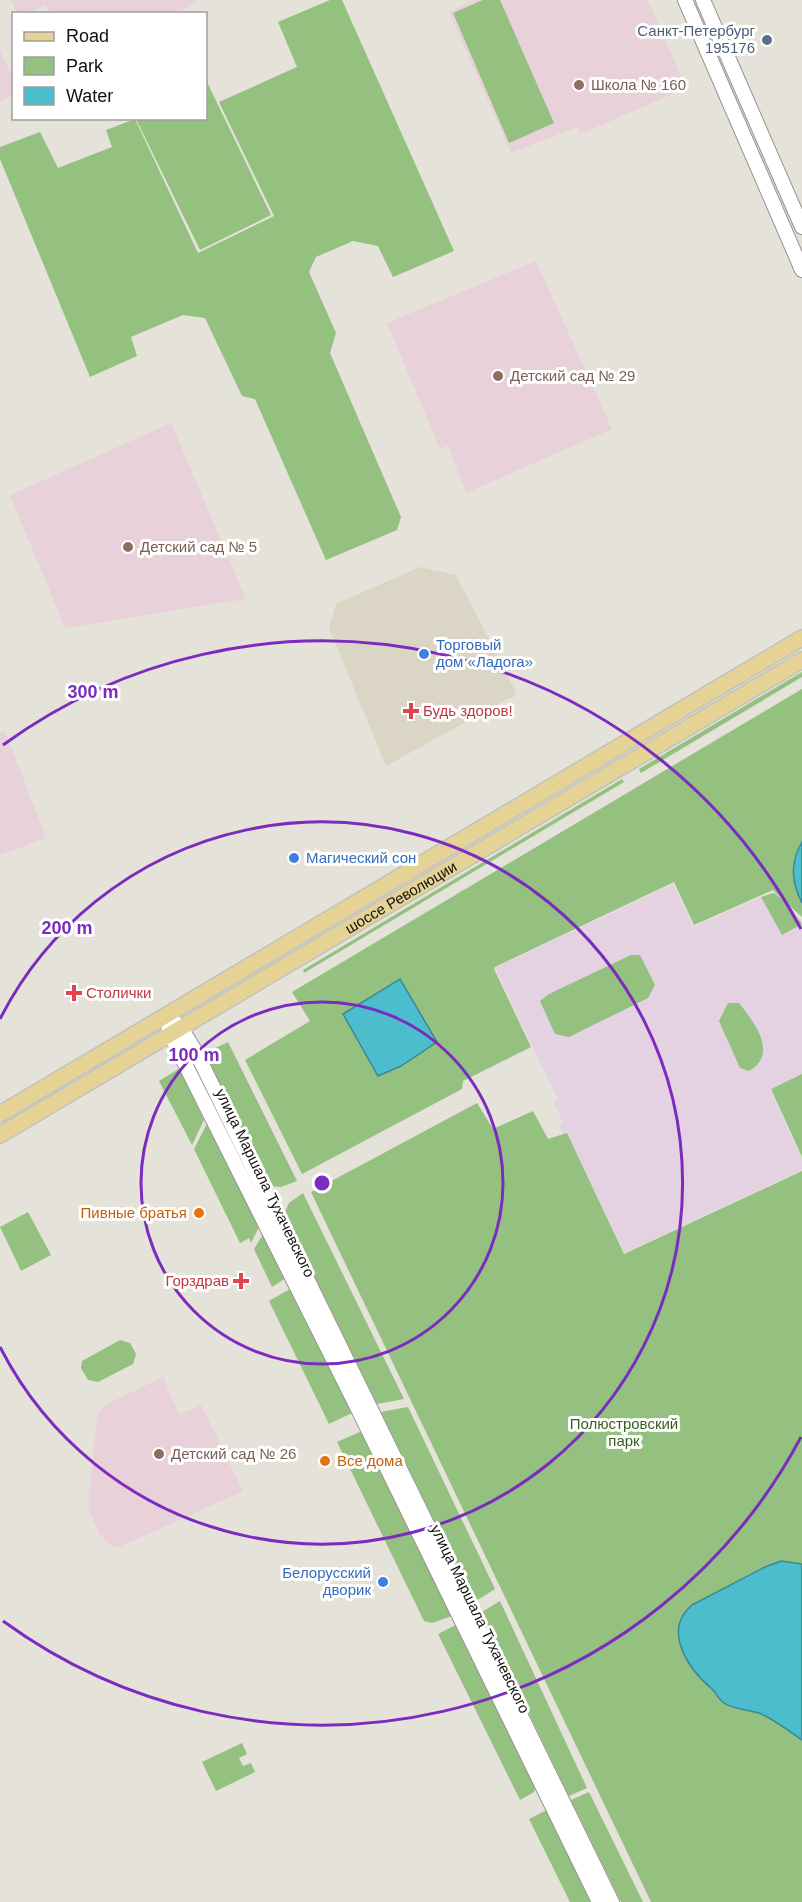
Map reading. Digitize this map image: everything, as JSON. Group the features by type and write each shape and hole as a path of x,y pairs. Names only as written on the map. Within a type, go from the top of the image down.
{"main road":[{"name":"шоссе Революции","path":"0,1114 802,638"},
{"name":"шоссе Революции","path":"0,1136 802,660"}],"street":[{"path":"685,0 802,270"},
{"path":"703,0 802,227"},
{"name":"улица Маршала Тухачевского","path":"167,1015 241,1143 612,1902"},
{"name":"улица Маршала Тухачевского","path":"176,1031 599,1902"}],"shaded area":[{"path":"11,0 197,0 179,12 50,12 46,5 29,12 17,12"},
{"name":"Школа № 160","path":"475,0 648,0 681,76 672,94 581,134 577,127 511,153 449,12"},
{"path":"0,51 12,75 12,95 0,101"},
{"name":"Детский сад № 29","path":"536,261 612,429 466,493 448,446 440,449 387,323"},
{"name":"Детский сад № 5","path":"171,423 246,599 65,628 10,495"},
{"path":"420,567 456,575 517,694 386,766 329,628 336,604"},
{"path":"5,731 46,838 0,855 0,733"},
{"path":"673,884 693,927 770,893 774,893 802,921 802,1074 770,1089 802,1160 802,1170 624,1253 567,1132 563,1134 559,1125 563,1123 554,1102 558,1100 495,968"},
{"name":"Детский сад № 26","path":"163,1377 179,1415 201,1405 243,1491 117,1548 111,1546 99,1533 88,1507 97,1417 103,1406"}],"green space":[{"path":"330,0 342,0 454,251 393,277 378,246 353,241 316,257 309,272 336,333 330,353 401,517 397,530 326,560 255,399 242,396 205,318 183,315 131,337 137,356 90,377 0,159 0,147 40,132 58,168 112,147 106,130 135,120 198,253 274,216 219,102 297,67 278,22"},
{"path":"483,0 500,0 554,123 509,143 453,13"},
{"path":"207,82 271,215 200,250 136,120 207,120"},
{"path":"802,672 802,677 641,773 639,769"},
{"path":"802,689 802,917 784,901 802,924 782,935 761,897 774,893 782,899 773,890 694,925 674,882 495,967 531,1047 463,1081 462,1089 302,1174 245,1060 310,1021 292,992"},
{"path":"622,779 624,782 304,973 303,970"},
{"path":"631,955 640,955 655,985 648,998 569,1037 555,1034 540,1001 549,994"},
{"path":"728,1003 739,1003 757,1028 761,1038 762,1056 758,1064 749,1071 740,1068 719,1021"},
{"path":"228,1042 297,1181 281,1187 270,1186 205,1053"},
{"path":"182,1067 193,1087 189,1089 204,1120 192,1145 159,1081"},
{"path":"802,1074 802,1157 771,1089"},
{"name":"Полюстровский парк","path":"477,1103 493,1129 533,1111 548,1139 567,1133 624,1254 802,1171 802,1902 651,1902 311,1192"},
{"path":"209,1120 260,1225 251,1243 249,1238 240,1243 194,1149"},
{"path":"303,1193 404,1399 377,1404 284,1214 289,1203"},
{"path":"28,1212 51,1255 21,1271 0,1227"},
{"path":"264,1233 286,1278 272,1287 254,1249"},
{"path":"292,1290 352,1413 329,1424 269,1301"},
{"path":"120,1340 130,1343 136,1354 133,1364 98,1382 88,1380 81,1368 82,1361"},
{"path":"408,1407 495,1589 474,1602 381,1412"},
{"path":"362,1431 452,1616 432,1623 424,1621 337,1442"},
{"path":"500,1601 587,1788 569,1796 480,1613"},
{"path":"456,1625 535,1787 534,1792 520,1800 438,1634"},
{"path":"242,1743 247,1754 239,1758 243,1766 251,1763 255,1772 216,1791 202,1762"},
{"path":"589,1792 643,1902 621,1902 571,1800"},
{"path":"547,1810 592,1902 570,1902 529,1819"}],"water":[{"path":"802,842 802,903 793,872 795,857"},
{"path":"400,979 437,1042 401,1066 378,1076 343,1014"},
{"path":"781,1561 802,1564 802,1740 759,1713 731,1707 722,1702 687,1660 679,1637 679,1626 683,1615 692,1605"}],"place":[{"name":"Санкт-Петербург 195176","path":"767,40"},
{"name":"Школа № 160","path":"579,85"},
{"name":"Детский сад № 29","path":"498,376"},
{"name":"Детский сад № 5","path":"128,547"},
{"name":"Торговый дом «Ладога»","path":"424,654"},
{"name":"Будь здоров!","path":"411,711"},
{"name":"Магический сон","path":"294,858"},
{"name":"Столички","path":"74,993"},
{"name":"Пивные братья","path":"199,1213"},
{"name":"Горздрав","path":"241,1281"},
{"name":"Детский сад № 26","path":"159,1454"},
{"name":"Все дома","path":"325,1461"},
{"name":"Белорусский дворик","path":"383,1582"}]}
